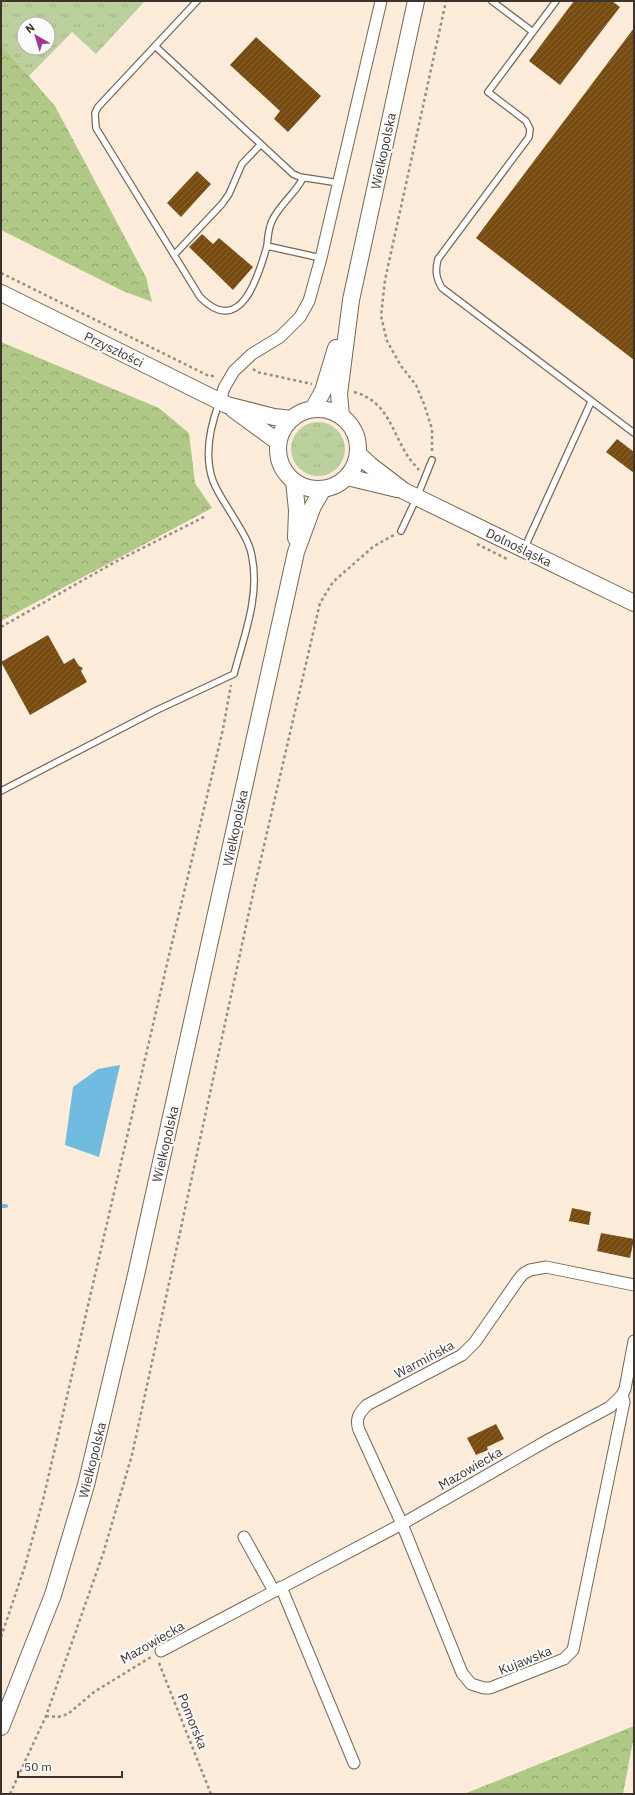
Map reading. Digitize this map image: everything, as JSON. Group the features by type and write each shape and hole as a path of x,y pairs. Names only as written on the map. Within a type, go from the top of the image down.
{"main road":[{"name":"Wielkopolska","path":"313,409 323,391 351,300 416,1"},
{"name":"Przyszłości","path":"1,293 223,403 278,442"},
{"name":"Wielkopolska","path":"341,416 339,394 351,300"},
{"name":"Przyszłości","path":"223,403 274,417 292,419"},
{"path":"313,409 326,409 341,416 347,421 354,431 358,442 358,454 355,466 347,477 336,485 323,489 309,489 294,482 288,477 281,466 278,455 278,442 282,431 292,419 305,411 313,409"},
{"name":"Dolnośląska","path":"358,454 370,465 411,494 634,602"},
{"name":"Dolnośląska","path":"347,477 411,494"},
{"name":"Wielkopolska","path":"294,482 297,510 296,552"},
{"name":"Wielkopolska","path":"1,1727 53,1595 86,1485 138,1268 296,552 313,506 323,489"}],"street":[{"path":"223,403 224,388 234,371 244,360 280,337 300,317 309,301 339,183 381,1"},
{"name":"Warmińska","path":"402,1524 358,1430 357,1420 361,1411 367,1405 465,1353 475,1342 518,1280 523,1274 530,1270 546,1267 634,1285"},
{"path":"622,1395 634,1341"},
{"name":"Mazowiecka","path":"159,1653 402,1524 513,1460 610,1407 622,1395"},
{"name":"Kujawska","path":"402,1524 462,1673 471,1684 484,1688 490,1688 564,1659 573,1650 576,1640 624,1402 622,1395"},
{"path":"244,1537 278,1589 354,1763"}],"lane":[{"path":"197,1 98,107 94,119 96,128 174,255 200,297 210,307 220,311 229,311 239,306 249,294 257,279 267,246 271,223 276,214 294,194 304,178"},
{"path":"492,1 533,32"},
{"path":"556,1 488,92 526,121 530,129 529,137 438,259 436,268 437,279 442,288 634,434"},
{"path":"155,46 293,174 304,178 339,183"},
{"path":"174,255 222,204 229,194 242,164 261,144"},
{"path":"267,246 321,258"},
{"path":"524,549 591,402"},
{"path":"1,791 157,710 234,674 250,612 254,590 254,571 252,556 246,538 220,495 213,481 210,467 210,435 213,419 223,403"},
{"path":"401,531 411,494 432,460"}],"path":[{"path":"432,460 432,430 424,404 416,385 401,366 387,341 381,316 385,280 446,1"},
{"path":"1,627 115,562 206,516"},
{"path":"10,1794 46,1716 103,1554 132,1455 258,874 320,603 333,582 350,566 374,546 401,531"},
{"path":"1,1637 25,1566 43,1500 223,729 234,674"},
{"name":"Mazowiecka","path":"46,1716 58,1717 68,1714 94,1692 159,1653"},
{"name":"Pomorska","path":"159,1653 211,1794"}],"green space":[{"path":"1,1 145,1 96,54 72,32 56,48 56,16 16,16 16,56 49,56 29,76 1,44"},
{"path":"1,44 55,106 146,277 152,302 123,291 1,230"},
{"path":"1,342 159,408 189,433 195,483 212,508 1,621"},
{"path":"313,422 323,422 333,426 341,434 345,444 345,454 341,464 333,472 323,476 313,476 303,472 295,464 291,454 291,444 295,434 303,426"},
{"path":"634,1726 634,1736 623,1794 464,1794"}],"water":[{"path":"120,1065 99,1157 65,1145 73,1087 98,1069"}],"building":[{"path":"574,1 612,1 620,7 560,85 529,61"},
{"path":"634,28 634,360 476,238"},
{"path":"256,37 321,96 288,132 274,119 280,111 230,65"},
{"path":"197,171 211,184 181,217 167,203"},
{"path":"202,234 213,244 219,238 253,267 233,290 189,247"},
{"path":"617,439 634,452 634,473 606,452"},
{"path":"48,635 64,664 74,658 79,666 83,668 81,671 87,682 30,715 1,662"},
{"path":"572,1208 591,1212 589,1225 569,1221"},
{"path":"601,1233 634,1239 630,1258 597,1251"},
{"path":"496,1424 504,1439 487,1447 488,1450 476,1455 467,1438"}],"waterway":[{"path":"1,1206 6,1206"}]}
